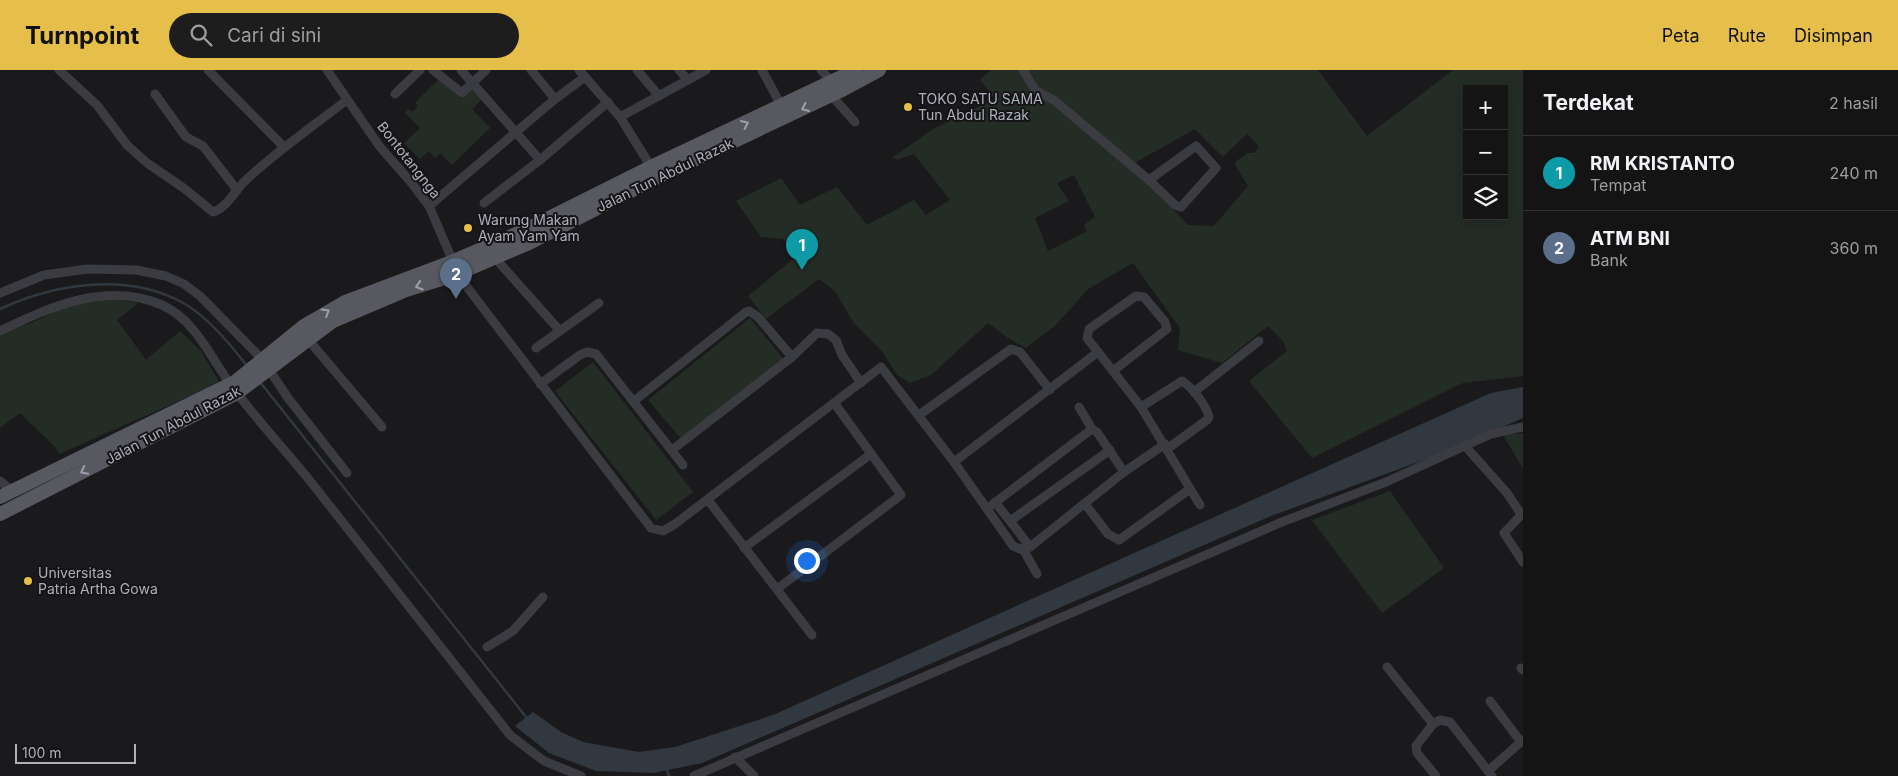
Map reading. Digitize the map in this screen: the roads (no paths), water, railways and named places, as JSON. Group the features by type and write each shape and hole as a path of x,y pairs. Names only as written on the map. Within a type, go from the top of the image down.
{"main road":[{"name":"Jalan Tun Abdul Razak","path":"456,267 521,232 831,89 856,70"},
{"name":"Jalan Tun Abdul Razak","path":"0,514 236,388 345,302 456,267 495,258 529,243 654,172 782,107 879,70"},
{"name":"Jalan Tun Abdul Razak","path":"6,494 236,388"}],"street":[{"path":"59,70 98,105 127,146 152,167 185,189 210,211 218,211 237,190 284,147 347,100"},
{"path":"208,70 284,147"},
{"name":"Bontotangnga","path":"327,70 380,147 429,206 456,267 540,384 651,528 663,531 708,500 881,367 919,415"},
{"path":"395,94 420,70"},
{"path":"433,70 462,93 486,70"},
{"path":"461,70 517,131 540,160"},
{"path":"530,70 555,98"},
{"path":"637,70 659,96"},
{"path":"679,70 688,80"},
{"path":"620,117 706,70"},
{"path":"762,70 782,107"},
{"path":"821,70 831,89 855,122"},
{"path":"1023,70 1035,90 1055,100 1149,180 1175,205 1181,207 1216,168 1196,146 1149,180"},
{"path":"429,206 582,73 620,117 654,172"},
{"path":"155,94 186,137 203,146 237,190"},
{"path":"484,203 540,160 608,102"},
{"path":"495,258 560,332"},
{"path":"0,293 44,275 87,269 136,270 161,275 192,289 263,365 347,473"},
{"path":"0,331 72,300 119,296 143,298 169,310 187,324 510,735 544,761 581,776"},
{"path":"1113,371 1167,329 1165,322 1144,297 1136,296 1089,329 1088,338 1098,352 1141,407 1200,505"},
{"path":"536,348 599,303"},
{"path":"634,401 749,311 758,317 792,357"},
{"path":"303,334 382,427"},
{"path":"672,450 792,357 817,334 828,334 836,340 860,383"},
{"path":"1194,392 1259,341"},
{"path":"1050,390 1020,352 1011,349 919,415 1014,546 1026,548 1124,472 1209,417 1194,392 1185,383 1178,381 1141,407"},
{"path":"540,384 580,355 592,352 600,357 683,465"},
{"path":"954,462 1098,352"},
{"path":"835,404 908,503"},
{"path":"1079,407 1092,429 1097,432 1124,472"},
{"path":"694,776 1282,522 1386,482 1491,434 1523,427"},
{"path":"988,508 1092,429"},
{"path":"1466,447 1522,514 1506,529 1504,534 1523,562"},
{"path":"1010,521 1110,450"},
{"path":"744,548 871,454"},
{"path":"0,481 6,494"},
{"path":"1085,504 1108,534 1119,540 1190,489"},
{"path":"777,589 901,495"},
{"path":"708,500 812,635"},
{"path":"995,502 1010,521 1026,548 1037,574"},
{"path":"487,647 513,631 543,597"},
{"path":"1387,667 1433,724"},
{"path":"1436,776 1417,753 1416,746 1433,724 1440,720 1450,722 1490,773 1522,741 1490,701"},
{"path":"735,757 754,776"}],"waterway":[{"path":"0,309 22,300 68,288 92,285 117,285 140,288 163,294 194,310 219,332 247,366"},
{"path":"260,382 526,717"},
{"path":"667,770 669,776"}],"place":[{"name":"TOKO SATU SAMA Tun Abdul Razak","path":"908,107"},
{"name":"Warung Makan Ayam Yam Yam","path":"468,228"},
{"name":"RM KRISTANTO","path":"802,270"},
{"name":"ATM BNI","path":"456,299"},
{"name":"Universitas Patria Artha Gowa","path":"28,581"}]}
